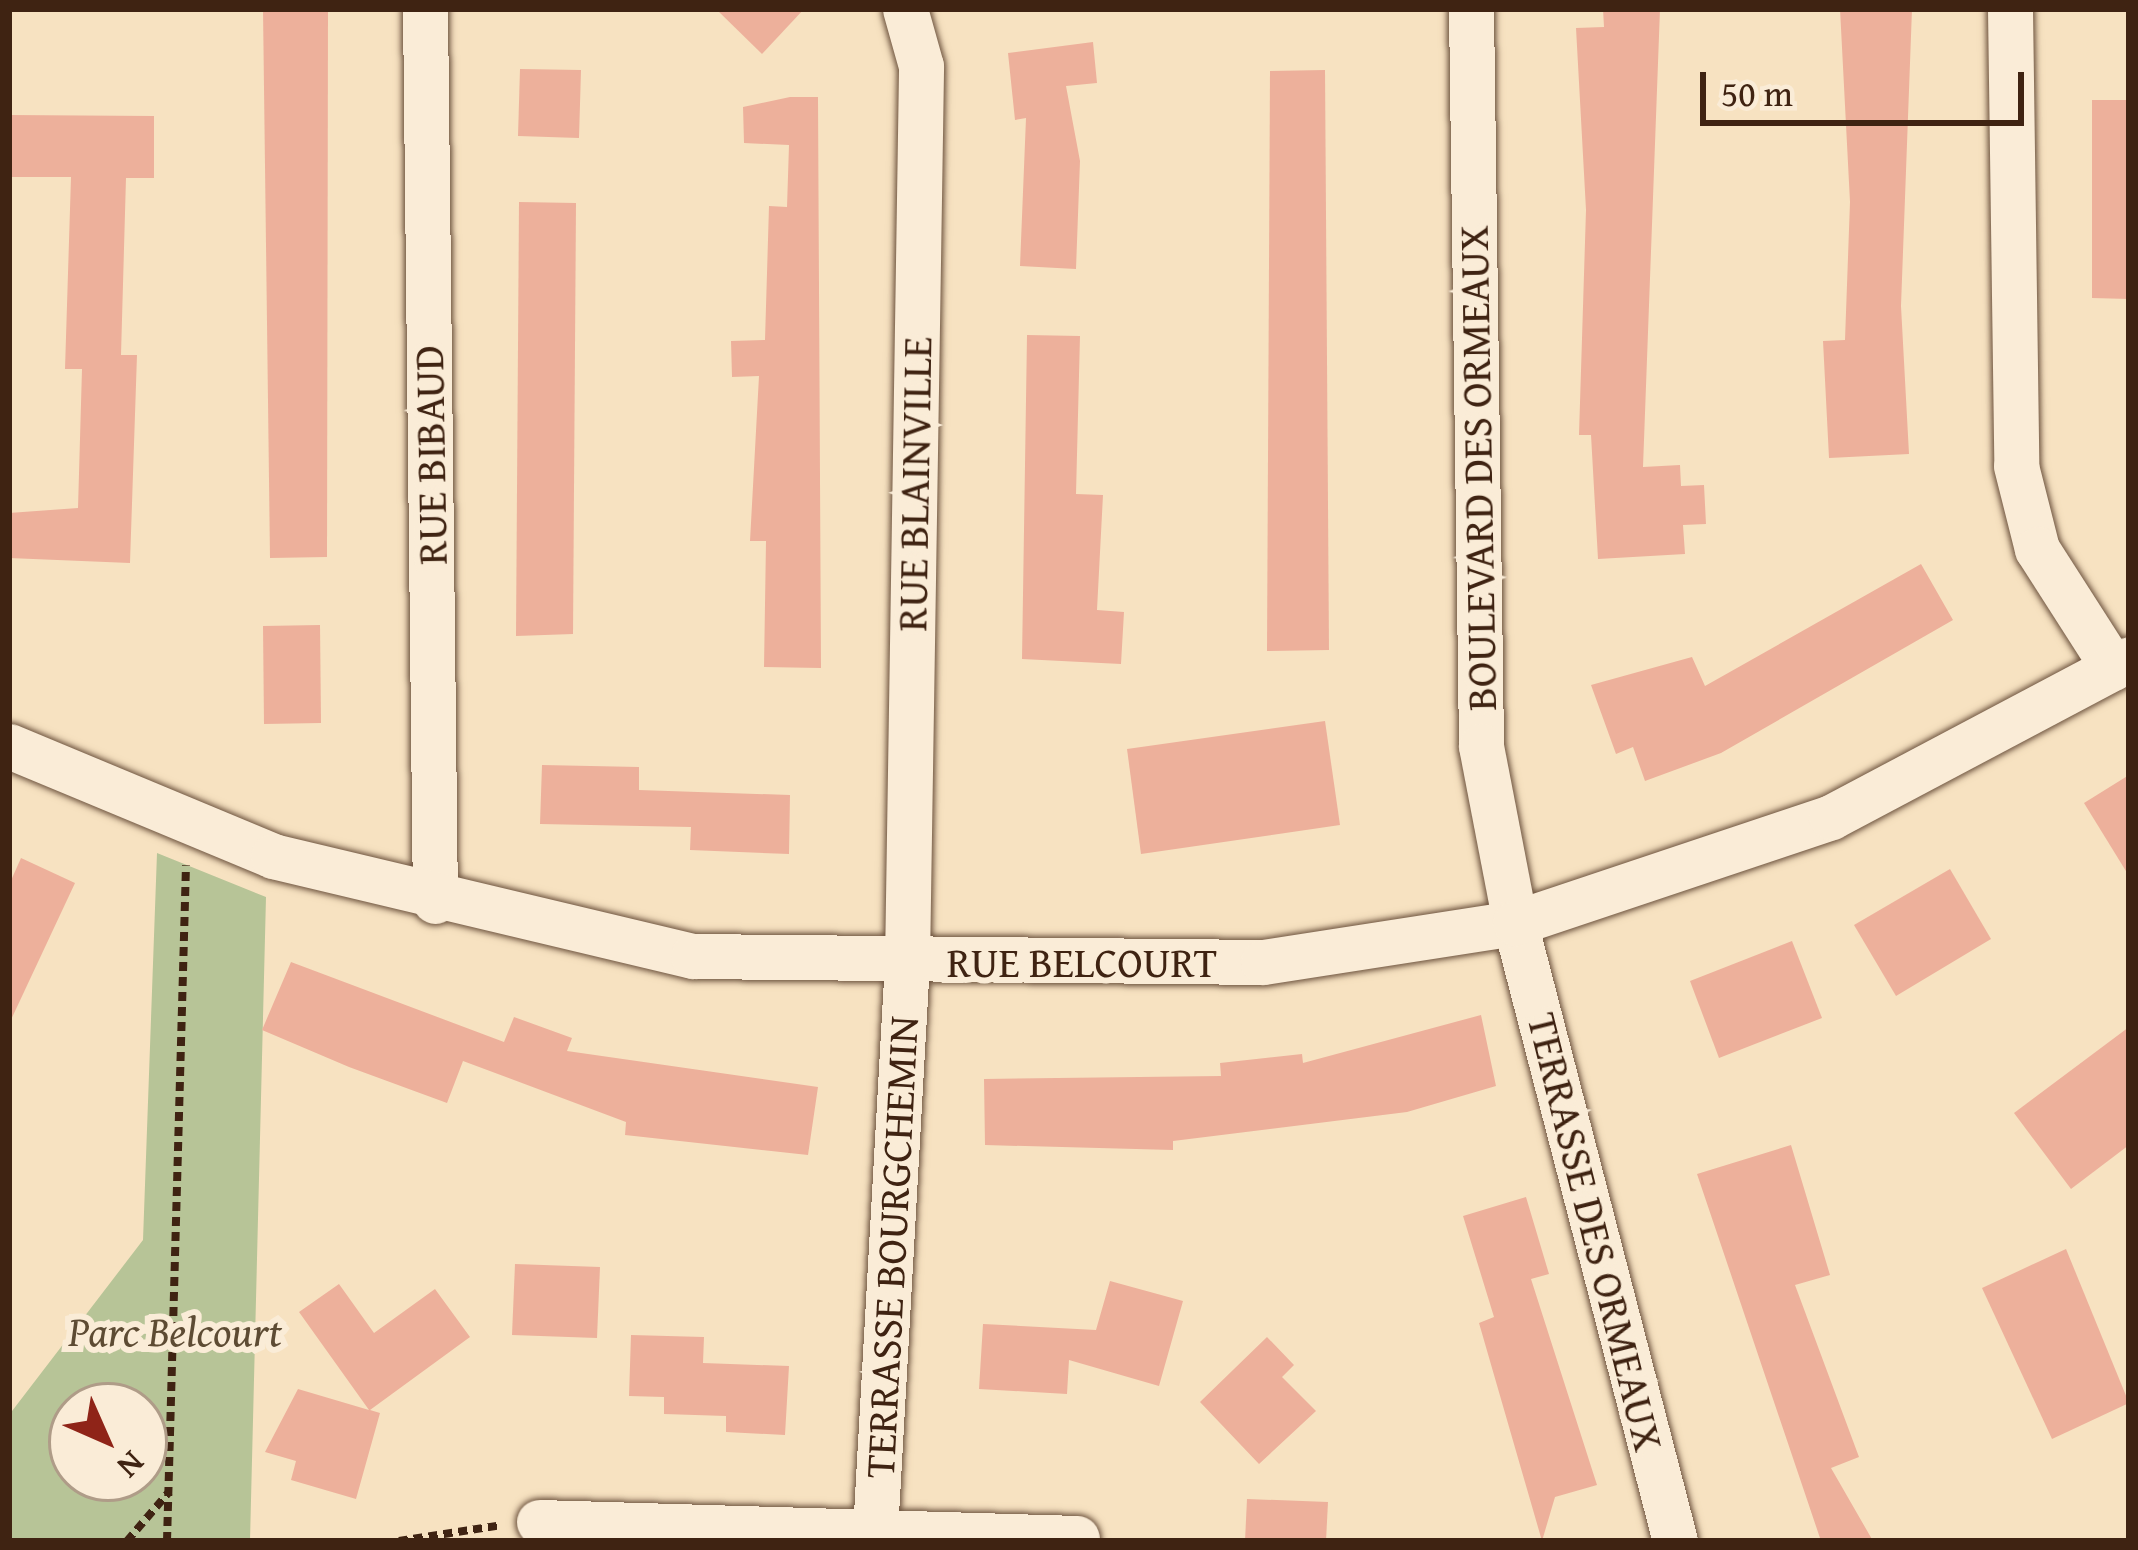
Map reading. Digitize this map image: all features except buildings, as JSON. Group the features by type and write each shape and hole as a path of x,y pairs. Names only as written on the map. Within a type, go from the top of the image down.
{"street":[{"name":"RUE BIBAUD","path":"425,9 435,901"},
{"name":"RUE BLAINVILLE","path":"905,9 921,66 907,962"},
{"name":"BOULEVARD DES ORMEAUX","path":"1471,9 1481,746 1515,923"},
{"path":"2010,9 2016,466 2037,549 2121,664"},
{"name":"RUE BELCOURT","path":"9,746 188,821 435,901 693,956 907,962 1263,962 1515,923 1831,817 2121,664"},
{"name":"TERRASSE DES ORMEAUX","path":"1515,923 1675,1541"},
{"name":"TERRASSE BOURGCHEMIN","path":"875,1532 907,962"},
{"name":"TERRASSE BOURGCHEMIN","path":"539,1522 1077,1538"}],"path":[{"path":"167,1541 188,821"},
{"path":"127,1541 169,1492"},
{"path":"399,1541 539,1522"}],"green space":[{"name":"Parc Belcourt","path":"157,853 266,897 250,1541 9,1541 9,1415 143,1240"}]}
